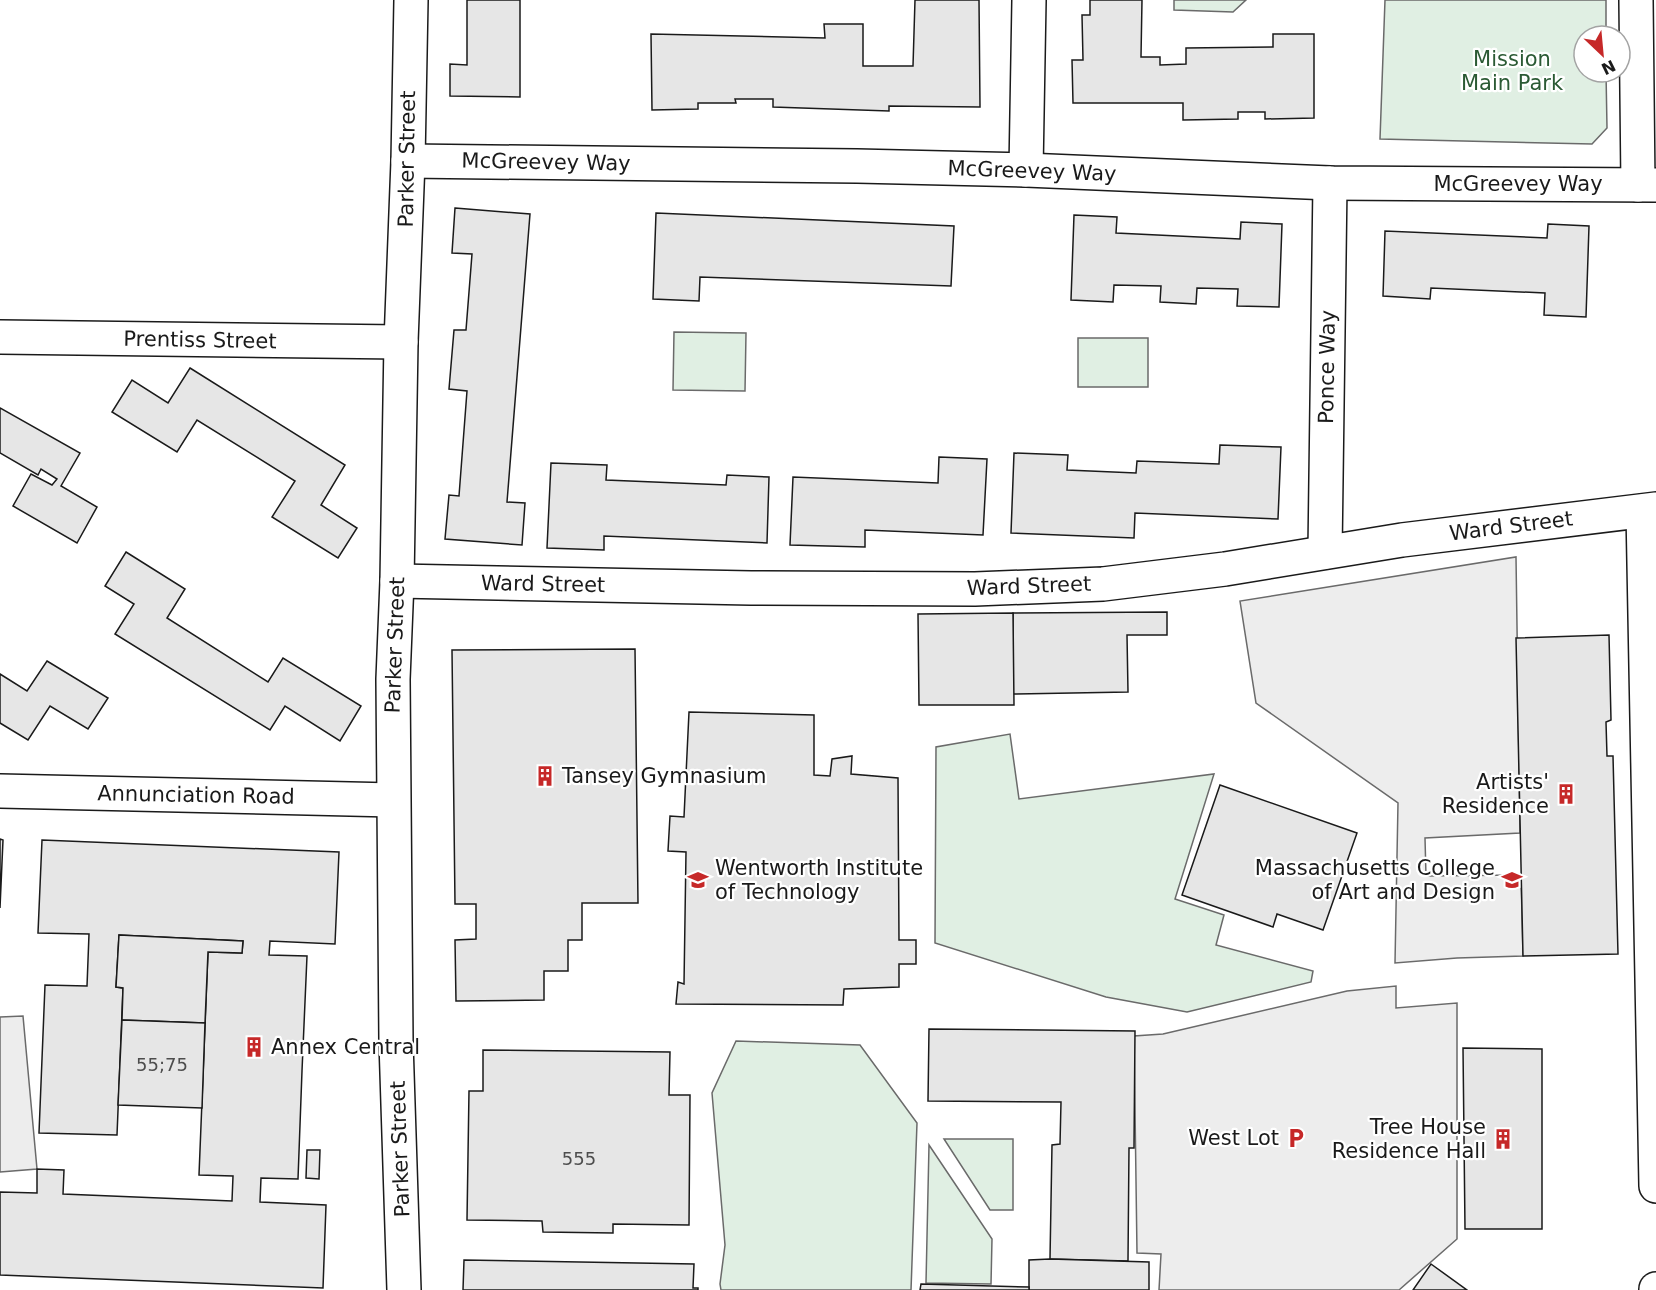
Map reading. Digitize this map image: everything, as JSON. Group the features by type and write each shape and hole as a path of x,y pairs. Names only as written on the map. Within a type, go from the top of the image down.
{"street":[{"name":"Parker Street","path":"404,1290 396,1042 393,679 398,581 401,342 411,0"},
{"path":"1026,170 1029,0"},
{"path":"1636,0 1647,185"},
{"name":"McGreevey Way","path":"408,161 1026,170 1330,183 1647,185"},
{"name":"Ponce Way","path":"1325,552 1330,183"},
{"name":"Prentiss Street","path":"0,337 401,342"},
{"path":"1650,510 1656,1186"},
{"name":"Ward Street","path":"398,581 740,588 975,589 1103,584 1225,569 1402,540 1650,510"},
{"name":"Annunciation Road","path":"0,791 393,800"}],"green space":[{"path":"1174,0 1246,0 1233,12 1174,10"},
{"name":"Mission Main Park","path":"1385,0 1606,0 1606,24 1572,24 1572,84 1606,84 1607,128 1592,144 1380,139"},
{"path":"674,332 746,333 745,391 673,390"},
{"path":"1078,338 1148,338 1148,387 1078,387"},
{"path":"1010,734 1019,799 1214,774 1175,899 1224,915 1216,945 1313,971 1311,982 1187,1012 1106,997 935,943 936,747"},
{"path":"736,1041 860,1045 917,1123 911,1290 721,1290 725,1245 712,1093"},
{"path":"944,1139 1013,1139 1013,1210 990,1210"},
{"path":"929,1145 992,1239 991,1284 926,1283"}],"shaded area":[{"path":"1516,557 1520,833 1425,838 1426,876 1521,875 1523,956 1395,963 1398,803 1256,703 1240,601"},
{"name":"West Lot","path":"1396,986 1396,1008 1457,1003 1457,1239 1399,1290 1159,1290 1161,1254 1137,1253 1134,1036 1163,1034 1347,991"},
{"path":"23,1016 37,1169 0,1172 0,1017"}],"building":[{"path":"467,0 520,0 520,97 450,96 450,64 467,65"},
{"path":"915,0 979,0 980,107 889,106 889,111 773,107 773,99 735,99 736,103 698,103 698,109 652,110 651,34 825,38 824,24 863,24 863,66 913,66"},
{"path":"1090,0 1142,0 1141,57 1160,57 1160,65 1186,64 1186,48 1273,47 1273,34 1314,34 1314,118 1265,119 1265,112 1238,112 1238,119 1183,120 1183,103 1073,103 1072,60 1083,60 1082,15 1090,15"},
{"path":"455,208 530,214 507,502 525,503 522,545 445,539 449,495 459,496 467,391 449,389 454,330 466,330 472,254 452,253"},
{"path":"656,213 954,226 951,286 700,277 699,301 653,299"},
{"path":"1074,215 1117,217 1116,233 1240,239 1241,222 1282,224 1279,307 1237,306 1238,289 1197,288 1196,304 1160,302 1161,286 1114,285 1113,302 1071,300"},
{"path":"1548,224 1589,226 1586,317 1544,315 1545,293 1431,288 1430,299 1383,296 1385,231 1547,238"},
{"path":"190,368 345,465 321,505 357,528 338,558 272,517 295,481 197,420 177,452 112,412 132,380 168,403"},
{"path":"0,408 80,453 61,486 97,507 77,543 13,506 31,474 52,485 57,479 41,469 38,475 0,453"},
{"path":"1220,445 1281,447 1278,519 1135,513 1134,538 1011,533 1014,453 1068,455 1067,470 1136,473 1137,461 1219,464"},
{"path":"939,457 987,459 983,535 865,530 865,547 790,545 793,477 938,483"},
{"path":"551,463 607,465 606,480 726,485 727,475 769,477 767,543 604,536 604,550 547,548"},
{"path":"126,552 185,589 167,618 268,682 283,658 361,706 340,741 285,706 270,730 115,634 134,604 105,586"},
{"path":"1167,612 1167,635 1127,635 1128,692 1013,694 1013,613"},
{"path":"1013,613 1014,705 919,705 918,614"},
{"name":"Artists' Residence","path":"1609,635 1611,720 1606,722 1607,756 1613,756 1618,954 1523,956 1516,638"},
{"name":"Tansey Gymnasium","path":"635,649 638,903 582,903 582,940 568,940 568,971 544,971 544,1000 456,1001 455,940 476,939 476,904 455,904 452,650"},
{"path":"47,661 108,698 88,729 50,706 28,740 0,723 0,674 27,691"},
{"path":"689,712 814,715 814,775 830,776 832,759 852,756 851,774 898,778 899,940 916,940 916,964 899,964 899,987 844,989 843,1005 676,1004 678,982 684,984 686,852 668,851 670,816 684,817"},
{"path":"1220,785 1357,833 1323,930 1277,914 1273,927 1182,895"},
{"path":"0,839 3,840 0,908"},
{"name":"Annex Central","path":"42,840 339,852 335,944 270,941 269,955 307,956 298,1179 261,1178 260,1202 326,1205 323,1288 0,1275 0,1192 37,1193 37,1169 64,1170 63,1194 232,1201 233,1176 199,1175 208,952 242,953 243,941 119,935 116,987 123,988 117,1135 39,1133 45,985 87,986 89,934 38,933"},
{"path":"119,935 243,941 242,953 208,952 205,1023 122,1020 123,988 116,987"},
{"path":"122,1020 205,1023 202,1108 118,1105"},
{"path":"929,1029 1135,1031 1134,1148 1129,1148 1128,1261 1050,1259 1052,1145 1060,1144 1061,1102 928,1101"},
{"name":"Tree House Residence Hall","path":"1463,1048 1542,1049 1542,1229 1465,1229"},
{"path":"483,1050 670,1052 669,1095 690,1095 689,1225 613,1224 613,1233 543,1232 542,1221 467,1220 469,1091 483,1091"},
{"path":"307,1150 320,1150 319,1179 306,1178"},
{"path":"464,1260 694,1264 693,1288 698,1288 698,1290 463,1290"},
{"path":"1029,1260 1149,1262 1149,1290 1029,1290"},
{"path":"1431,1264 1467,1290 1413,1290"},
{"path":"921,1284 1029,1287 1029,1290 920,1290"}],"place":[{"name":"Tansey Gymnasium","path":"545,776"},
{"name":"Artists' Residence","path":"1566,794"},
{"name":"Wentworth Institute of Technology","path":"698,880"},
{"name":"Massachusetts College of Art and Design","path":"1512,880"},
{"name":"Annex Central","path":"254,1047"},
{"name":"West Lot","path":"1296,1138"},
{"name":"Tree House Residence Hall","path":"1503,1139"}]}
